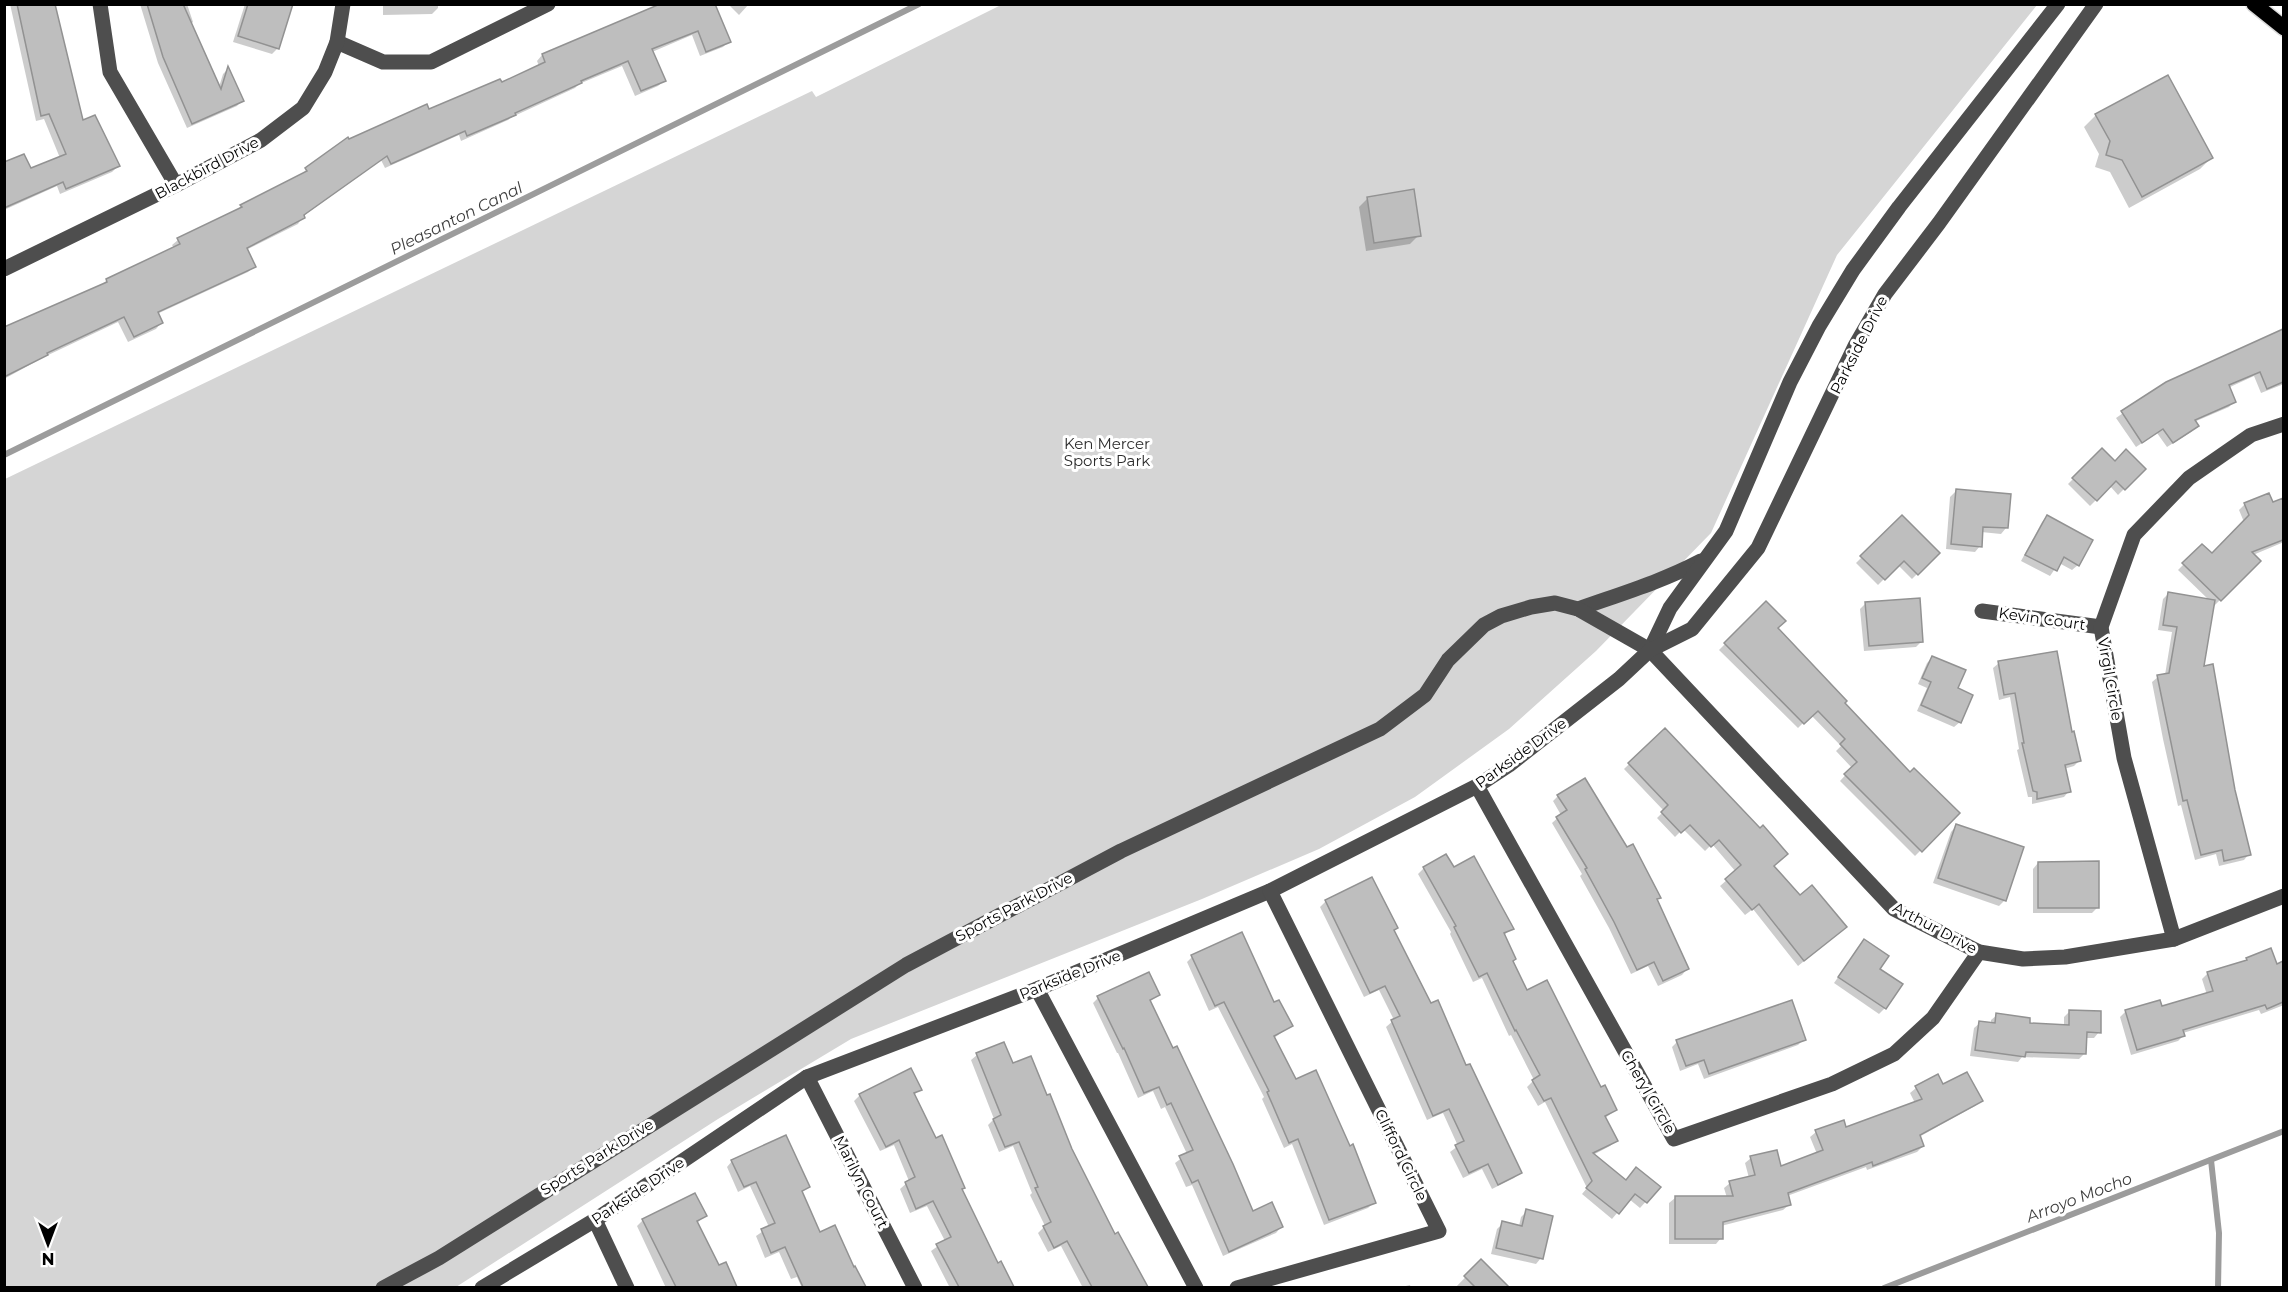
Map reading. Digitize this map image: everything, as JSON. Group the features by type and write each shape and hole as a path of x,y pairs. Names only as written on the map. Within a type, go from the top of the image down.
{"main road":[{"path":"2254,4 2283,28"}],"street":[{"path":"100,4 110,72 176,185"},
{"name":"Blackbird Drive","path":"4,269 176,185 261,140 303,108 325,72 337,42 343,4"},
{"path":"337,42 383,62 431,62 548,4"},
{"name":"Parkside Drive","path":"1650,650 1670,608 1726,531 1790,382 1819,326 1853,270 1899,207 2058,4"},
{"name":"Parkside Drive","path":"482,1287 595,1221 807,1077 1037,989 1270,891 1477,786 1509,765 1619,679 1650,650 1692,629 1758,548 1855,346 1885,294 1939,223 2096,4"},
{"name":"Virgil Circle","path":"2174,939 2124,758 2101,627 2134,535 2189,478 2251,435 2283,424"},
{"path":"1578,609 1640,589 1675,575 1706,558"},
{"name":"Sports Park Drive","path":"383,1287 439,1258 906,965 1121,851 1380,729 1425,695 1448,660 1484,625 1501,616 1531,607 1556,603 1578,609 1650,650"},
{"name":"Kevin Court","path":"1982,610 2101,627"},
{"name":"Arthur Drive","path":"1650,650 1894,909 1979,952 2023,959 2065,957 2174,939 2283,896"},
{"name":"Cheryl Circle","path":"1477,786 1674,1139 1832,1084 1894,1054 1933,1018 1979,952"},
{"name":"Clifford Circle","path":"1237,1287 1439,1231 1270,891"},
{"path":"1037,989 1196,1287"},
{"name":"Marilyn Court","path":"807,1077 915,1287"},
{"path":"595,1221 627,1287"}],"green space":[{"name":"Ken Mercer Sports Park","path":"1001,5 2037,5 1837,255 1711,533 1596,651 1509,729 1415,797 1319,849 1202,899 851,1039 718,1119 456,1287 5,1287 5,479 812,91 816,97"}],"building":[{"path":"17,4 55,4 83,120 95,115 120,166 66,189 63,182 4,208 4,162 24,154 31,168 66,154 49,114 41,116"},
{"path":"147,4 183,4 221,89 228,66 244,101 192,124 163,57"},
{"path":"248,4 293,4 279,49 238,36"},
{"path":"660,4 715,4 731,42 706,52 698,31 652,49 666,81 641,91 628,61 467,136 465,131 391,164 387,156 304,215 305,218 247,248 256,267 158,312 163,323 134,337 124,317 47,353 48,355 4,377 4,327 107,282 106,279 180,244 177,238 242,207 240,205 307,171 305,168 348,137 349,139 427,104 429,109 500,79 502,82 545,62 542,54"},
{"path":"2168,75 2213,158 2142,197 2122,160 2106,155 2110,141 2095,114"},
{"path":"1414,189 1421,236 1374,243 1367,197"},
{"path":"2283,329 2283,382 2267,389 2260,372 2229,385 2236,402 2195,420 2199,426 2173,443 2163,429 2142,443 2121,411 2166,382"},
{"path":"2102,448 2115,461 2126,449 2146,469 2125,490 2116,481 2097,501 2072,478"},
{"path":"1956,489 2011,494 2008,528 1983,527 1982,547 1951,544"},
{"path":"2269,493 2273,502 2283,498 2283,540 2252,552 2261,561 2221,601 2182,563 2202,544 2212,553 2249,515 2244,503"},
{"path":"1902,515 1940,553 1918,575 1904,561 1885,580 1860,556"},
{"path":"2047,515 2093,540 2079,566 2064,557 2057,571 2025,555"},
{"path":"2168,592 2215,600 2204,666 2213,664 2235,790 2251,855 2224,861 2222,850 2201,855 2187,800 2183,801 2157,675 2169,673 2177,627 2163,625"},
{"path":"1920,598 1923,642 1869,646 1865,602"},
{"path":"1766,601 1786,621 1778,628 1847,701 1845,703 1910,772 1914,768 1960,813 1922,852 1844,774 1857,762 1840,744 1845,739 1818,711 1804,724 1724,643"},
{"path":"2057,651 2072,732 2074,731 2081,761 2065,765 2071,792 2037,799 2037,792 2033,791 2022,743 2024,743 2015,693 2004,695 1998,661"},
{"path":"1932,656 1966,670 1958,688 1973,695 1961,723 1921,705 1931,682 1922,678"},
{"path":"1665,728 1760,828 1763,825 1788,854 1774,866 1800,895 1812,885 1847,927 1804,961 1759,904 1752,910 1725,879 1741,865 1719,840 1711,847 1690,825 1681,833 1661,812 1668,805 1628,763"},
{"path":"1585,778 1627,847 1633,844 1661,898 1657,899 1689,969 1663,981 1654,962 1637,970 1585,869 1587,868 1556,817 1567,810 1557,795"},
{"path":"1956,824 2024,847 2006,901 1938,878"},
{"path":"1446,854 1454,867 1474,856 1514,929 1504,933 1516,959 1513,961 1527,990 1547,980 1601,1087 1605,1085 1617,1110 1605,1116 1618,1141 1593,1153 1626,1180 1636,1167 1661,1187 1647,1203 1635,1194 1619,1214 1586,1188 1592,1181 1551,1098 1544,1101 1532,1080 1540,1075 1515,1031 1487,973 1479,977 1454,927 1456,926 1423,867"},
{"path":"2099,861 2099,908 2038,908 2038,862"},
{"path":"1372,877 1398,928 1394,930 1431,1003 1438,1000 1466,1065 1470,1064 1522,1173 1498,1185 1488,1164 1469,1173 1455,1145 1464,1141 1449,1109 1433,1116 1391,1020 1400,1016 1385,986 1370,993 1325,900"},
{"path":"1242,932 1274,1002 1279,1000 1293,1026 1274,1036 1296,1079 1316,1070 1350,1146 1353,1144 1376,1203 1329,1220 1298,1139 1289,1143 1267,1092 1269,1091 1224,1002 1215,1006 1191,955"},
{"path":"1864,939 1889,956 1880,969 1903,984 1886,1009 1838,977"},
{"path":"2271,948 2277,964 2283,961 2283,1002 2267,1009 2265,1005 2183,1030 2185,1036 2137,1050 2125,1010 2160,1000 2162,1006 2213,991 2207,972 2247,960 2246,958"},
{"path":"1149,972 1160,995 1150,1000 1173,1048 1177,1046 1253,1211 1272,1202 1283,1227 1229,1252 1198,1180 1192,1183 1179,1156 1193,1150 1171,1103 1167,1105 1159,1087 1144,1093 1097,996"},
{"path":"1792,1000 1806,1040 1709,1074 1704,1060 1686,1066 1676,1040"},
{"path":"2069,1010 2101,1011 2101,1033 2087,1032 2086,1054 2026,1052 2025,1057 1975,1050 1979,1021 1995,1023 1996,1013 2030,1018 2030,1023 2069,1025"},
{"path":"1004,1042 1013,1063 1031,1056 1047,1095 1050,1094 1072,1149 1115,1234 1118,1232 1148,1287 1092,1287 1067,1241 1054,1248 1043,1226 1051,1222 1035,1188 1038,1187 1019,1142 1005,1147 993,1119 1001,1115 976,1053"},
{"path":"911,1068 922,1090 914,1093 936,1138 942,1135 965,1188 962,1189 998,1263 1001,1261 1014,1287 959,1287 936,1244 951,1237 933,1201 916,1209 905,1182 915,1177 899,1140 886,1147 859,1094"},
{"path":"1967,1072 1983,1101 1920,1135 1924,1146 1873,1166 1872,1162 1788,1193 1791,1205 1723,1222 1723,1239 1675,1239 1675,1196 1733,1196 1729,1181 1755,1175 1750,1156 1777,1150 1781,1166 1823,1150 1815,1130 1844,1120 1846,1127 1922,1099 1915,1086 1938,1074 1943,1084"},
{"path":"786,1135 810,1187 802,1191 820,1232 835,1225 866,1287 803,1287 785,1247 771,1253 761,1229 775,1223 756,1182 744,1187 731,1160"},
{"path":"695,1193 707,1216 697,1221 719,1265 726,1262 737,1287 676,1287 642,1219"},
{"path":"1526,1209 1553,1216 1543,1259 1496,1248 1502,1221 1522,1226"},
{"path":"1481,1259 1509,1287 1475,1287 1464,1276"}],"waterway":[{"name":"Pleasanton Canal","path":"4,455 919,4"},
{"name":"Arroyo Mocho","path":"1884,1288 2284,1131"},
{"path":"2211,1160 2219,1233 2218,1288"}]}
